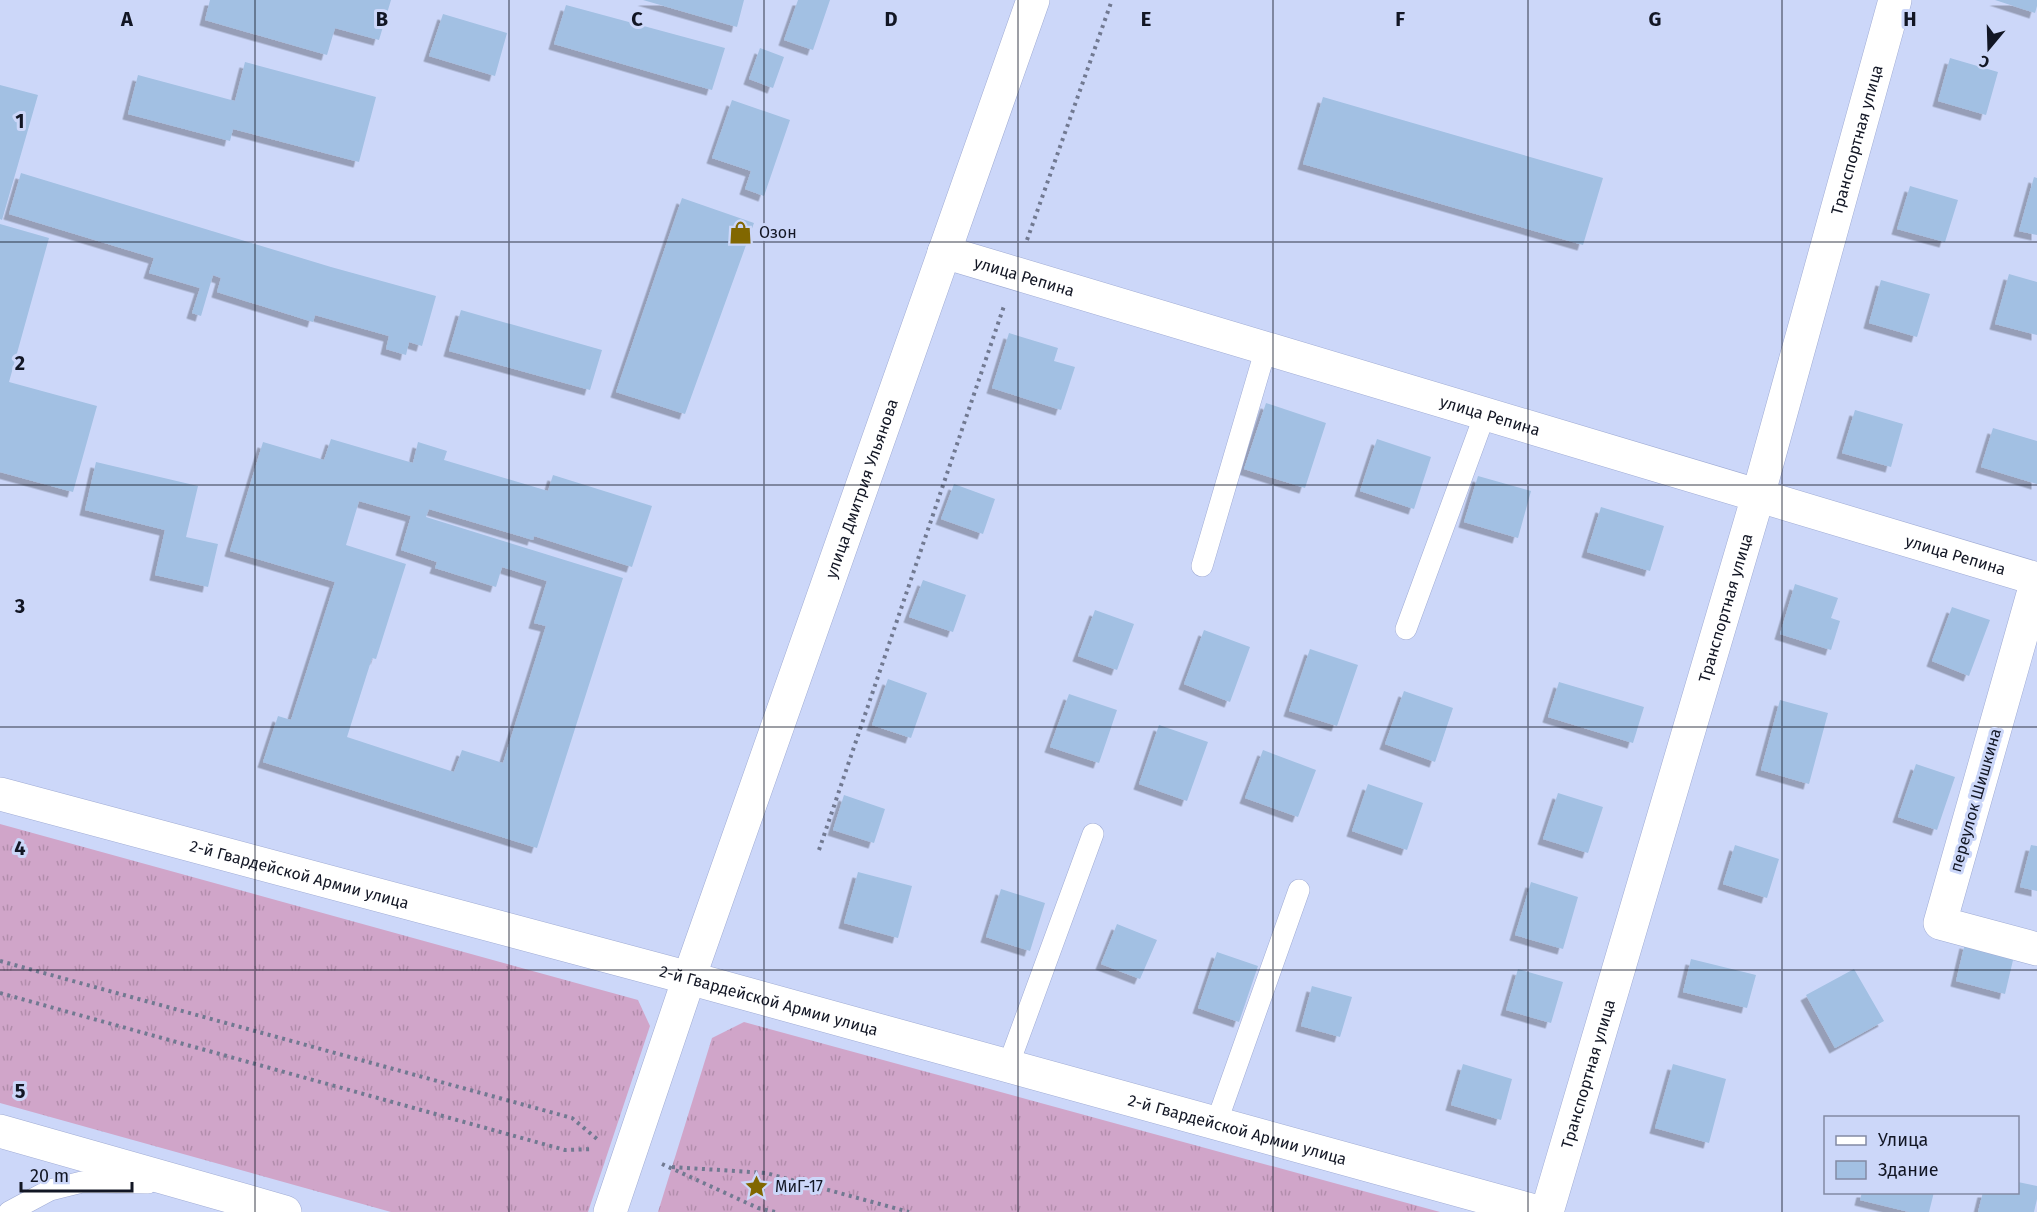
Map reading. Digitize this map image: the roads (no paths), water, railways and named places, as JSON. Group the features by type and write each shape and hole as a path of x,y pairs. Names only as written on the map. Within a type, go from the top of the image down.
{"street":[{"name":"улица Дмитрия Ульянова","path":"610,1212 619,1152 689,978 1033,0"},
{"name":"Транспортная улица","path":"1547,1212 1758,496 1895,0"},
{"name":"улица Репина","path":"944,252 2037,580"},
{"name":"переулок Шишкина","path":"2037,580 1940,923 2037,950"},
{"name":"2-й Гвардейской Армии улица","path":"0,794 689,978 1538,1212"},
{"path":"0,1131 285,1212"}],"lane":[{"path":"1202,566 1266,348"},
{"path":"1406,629 1485,414"},
{"path":"1008,1066 1093,834"},
{"path":"1216,1124 1299,890"},
{"path":"9,1212 50,1190 82,1182 185,1184"}],"place":[{"name":"Озон","path":"741,232"},
{"name":"МиГ-17","path":"757,1186"}]}
